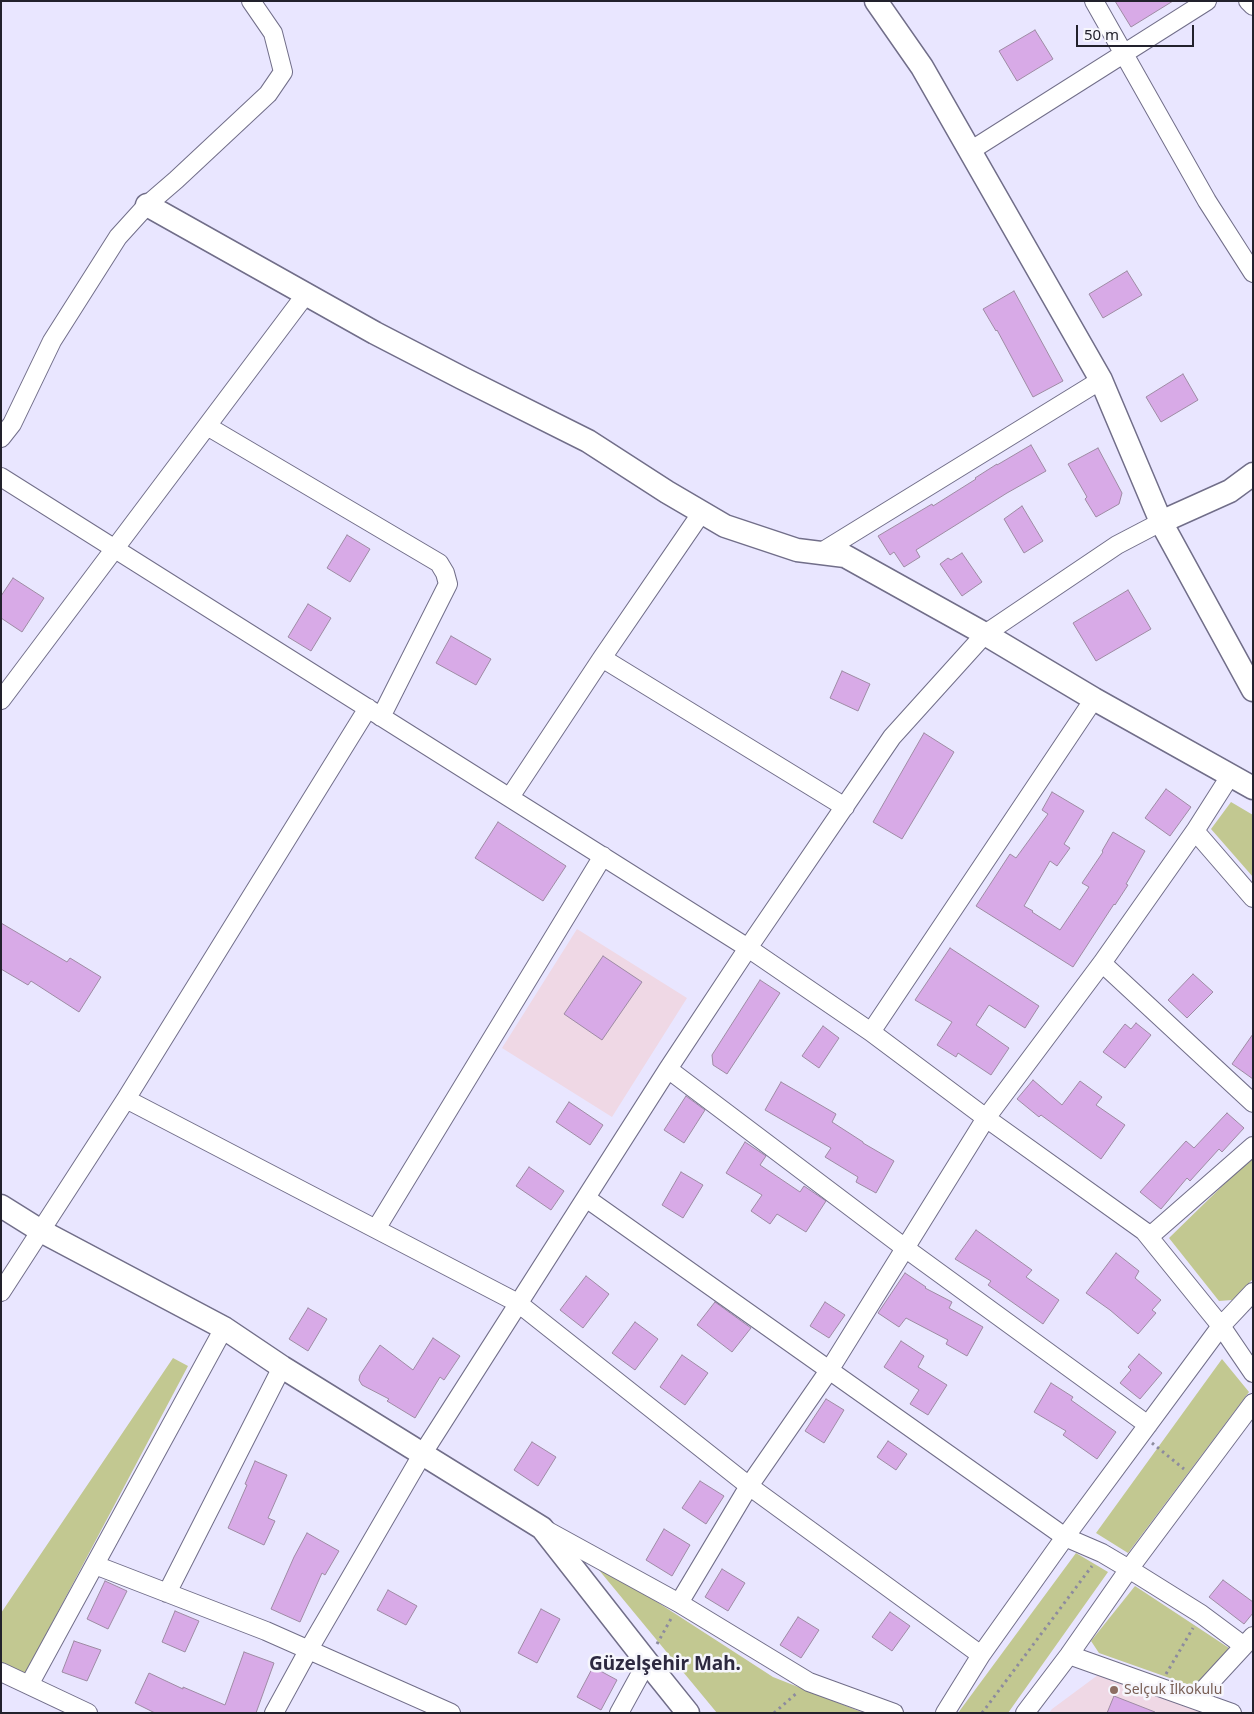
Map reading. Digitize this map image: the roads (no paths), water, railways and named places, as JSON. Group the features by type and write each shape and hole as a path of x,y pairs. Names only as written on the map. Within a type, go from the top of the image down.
{"street":[{"path":"1,438 12,424 52,341 118,238 147,205 268,94 283,72 272,33 252,1"},
{"path":"876,1 922,67 1101,380 1161,522 1252,687"},
{"path":"1094,1 1207,201 1253,273"},
{"path":"970,151 1207,1"},
{"path":"1248,1 1253,6"},
{"path":"147,205 375,333 588,442 725,526 797,550 845,556 1253,788"},
{"path":"1,700 306,294"},
{"path":"820,553 1101,380"},
{"path":"1,1292 374,712 448,584 446,572 439,563 207,426"},
{"path":"274,1713 423,1453 668,1069 892,737 985,634 1117,545 1161,522 1230,491 1253,474"},
{"path":"1,477 604,856 748,948 871,1032 986,1118 1144,1231 1221,1326 1253,1373"},
{"path":"510,797 702,512"},
{"path":"602,658 845,807"},
{"path":"871,1032 1094,699"},
{"path":"679,1603 749,1486 830,1370 986,1118 1102,963 1195,831 1230,776"},
{"path":"1195,831 1253,898"},
{"path":"376,1229 604,856"},
{"path":"1102,963 1253,1103"},
{"path":"668,1069 1145,1430"},
{"path":"126,1099 518,1303 749,1486 980,1655"},
{"path":"1149,1237 1253,1146"},
{"path":"586,1198 1066,1537 1102,1553 1248,1641 1195,1699"},
{"path":"1,1206 41,1231 224,1328 282,1367 542,1528 679,1603 810,1682 894,1713"},
{"path":"945,1713 980,1655 1066,1537 1221,1326 1253,1292"},
{"path":"29,1685 224,1328"},
{"path":"167,1593 282,1367"},
{"path":"1024,1713 1069,1655 1129,1569 1253,1403"},
{"path":"542,1528 688,1713"},
{"path":"95,1565 266,1631 451,1713"},
{"path":"1069,1655 1232,1713"},
{"path":"619,1713 647,1662"},
{"path":"1,1672 88,1713"}],"place":[{"name":"Selçuk İlkokulu","path":"1114,1690"}],"district":[{"name":"Güzelşehir Mah.","path":"665,1665"}]}
